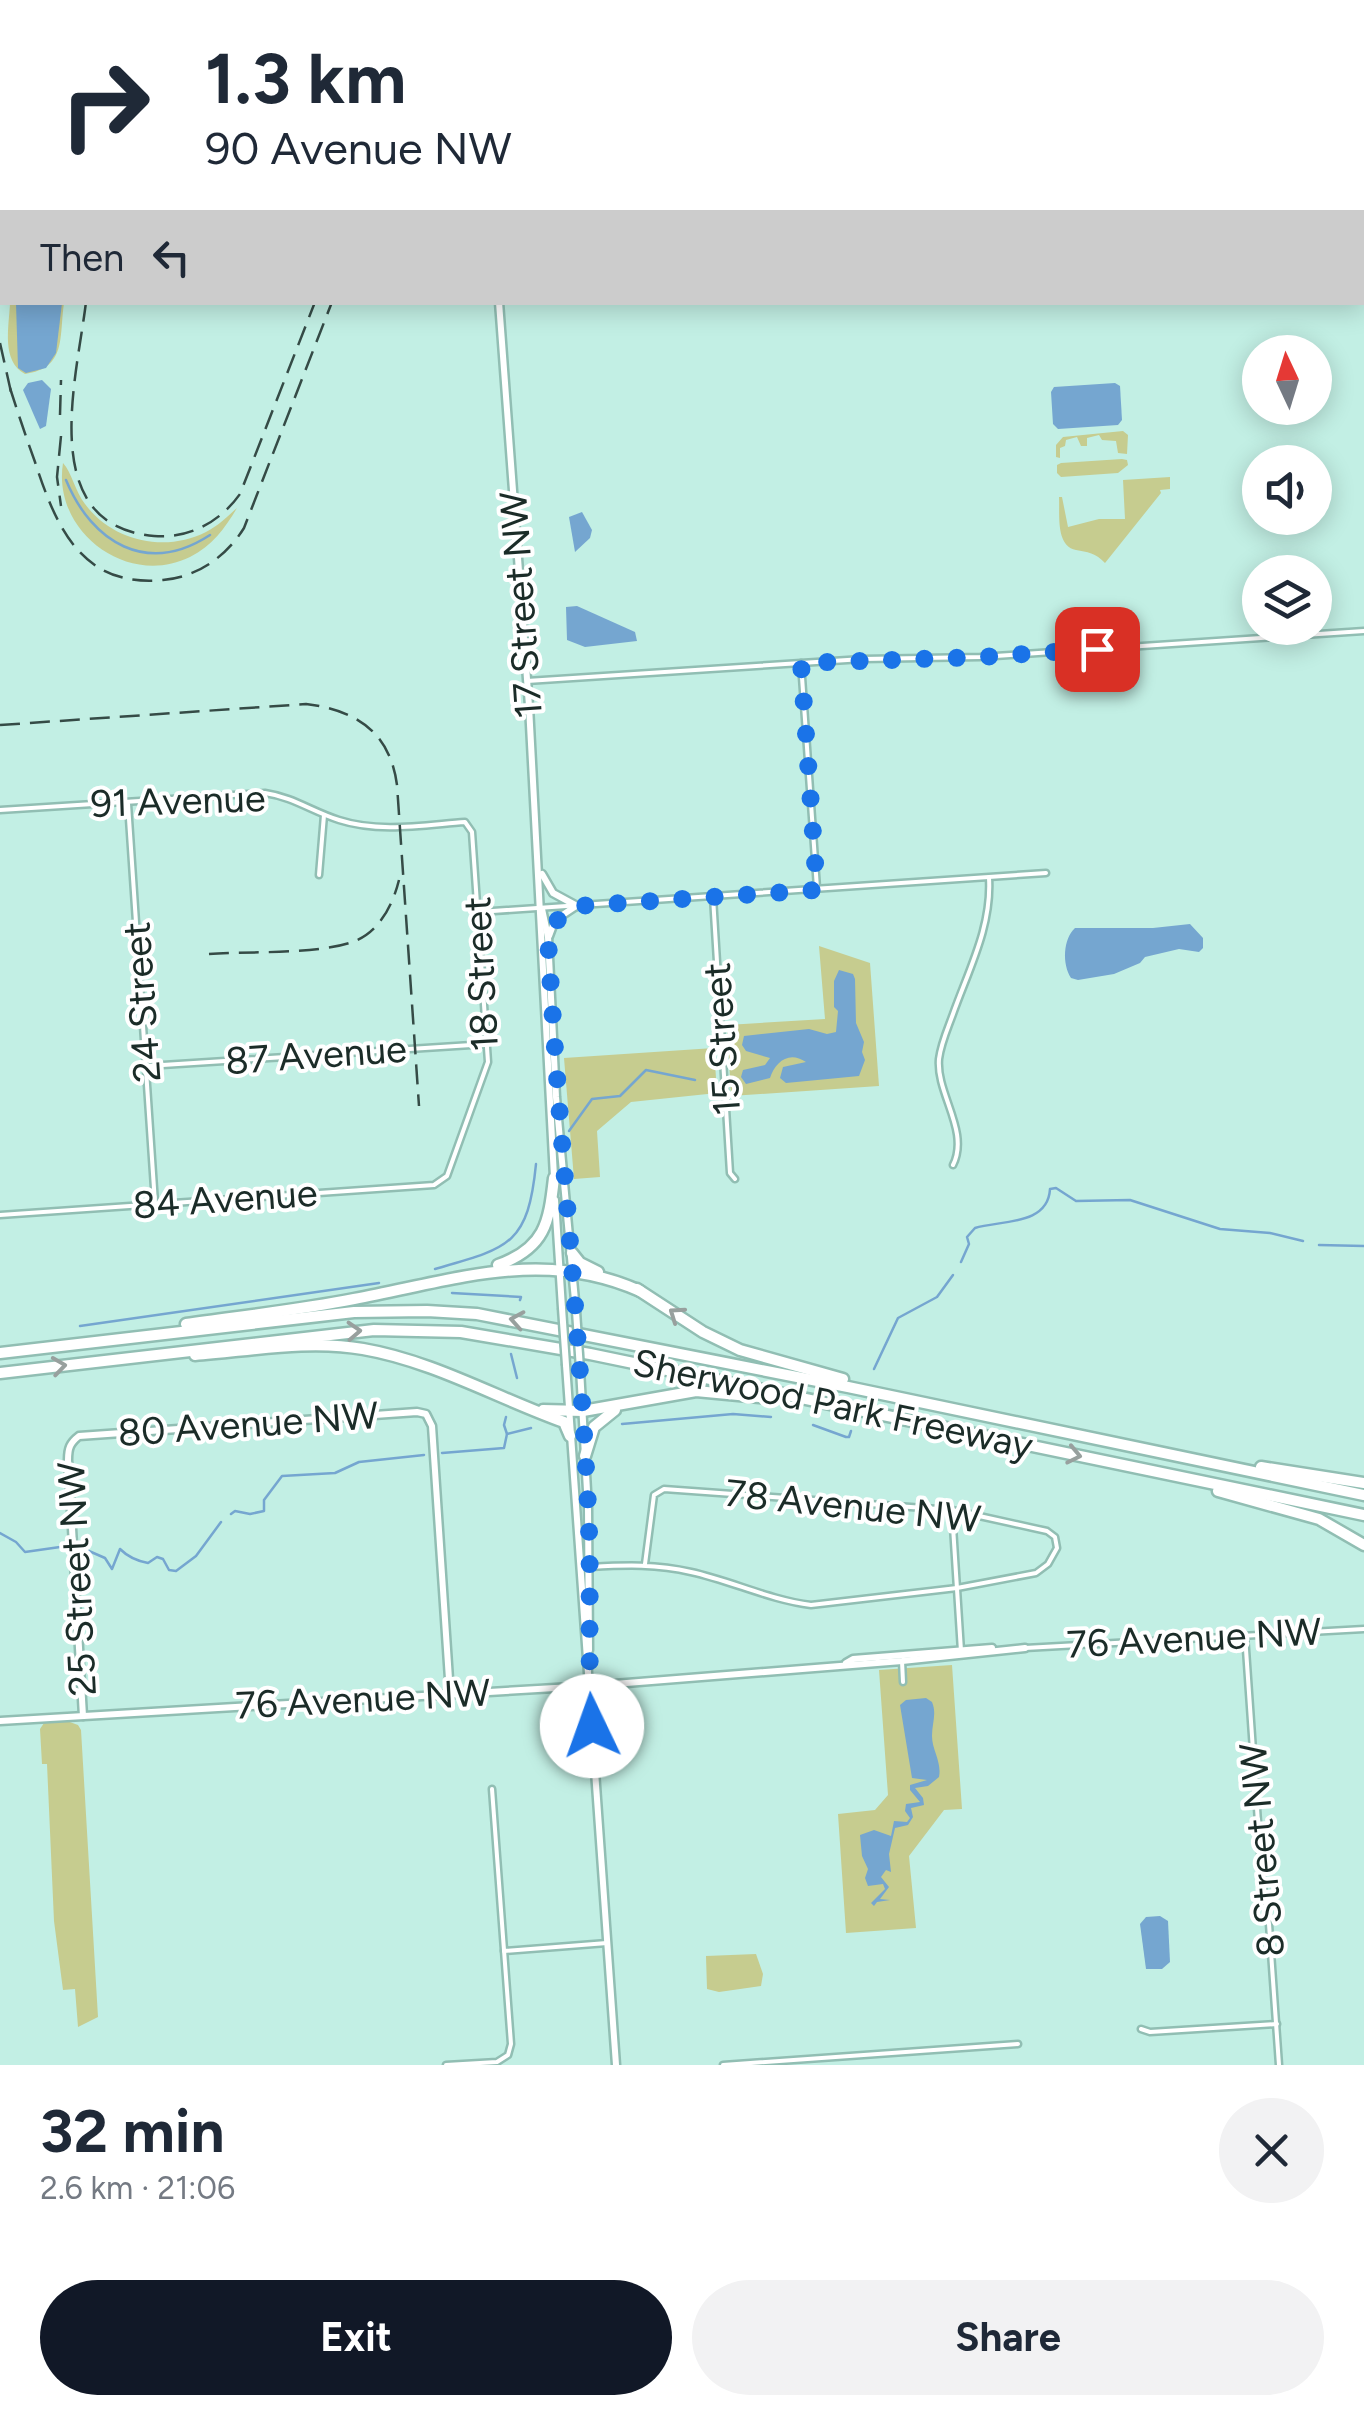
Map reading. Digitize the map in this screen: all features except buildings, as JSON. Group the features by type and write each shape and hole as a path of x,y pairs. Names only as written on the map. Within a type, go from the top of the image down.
{"highway":[{"path":"478,1272 513,1260 536,1242 548,1219 554,1178"},
{"path":"572,1253 586,1267 640,1291 703,1332 740,1350 850,1381 886,1396"},
{"path":"22,1350 332,1303 478,1272 521,1268 573,1272 640,1291"},
{"name":"Sherwood Park Freeway","path":"0,1353 354,1312 428,1310 530,1322 1364,1495"},
{"name":"Sherwood Park Freeway","path":"0,1373 345,1332 433,1330 520,1340 1364,1515"},
{"path":"118,1358 141,1360 316,1346 361,1348 426,1366 564,1422 570,1436"},
{"path":"522,1406 582,1412 713,1390 876,1414"},
{"path":"585,1456 598,1421 612,1411 640,1402"},
{"path":"1215,1463 1241,1463 1364,1483"},
{"path":"1185,1478 1198,1486 1319,1520 1364,1544"}],"main road":[{"name":"17 Street NW","path":"499,305 539,868 568,1410 616,2065"},
{"path":"539,868 551,890 577,906 555,920 548,937"},
{"name":"17 Street NW","path":"541,908 548,937 556,1096 580,1369 590,1686"},
{"name":"80 Avenue NW","path":"72,1442 80,1436 426,1414 432,1426 450,1694"},
{"name":"25 Street NW","path":"72,1442 68,1460 83,1716"},
{"name":"76 Avenue NW","path":"845,1664 853,1659 1025,1648"},
{"name":"76 Avenue NW","path":"0,1721 590,1686 902,1661 961,1652"}],"street":[{"path":"527,682 801,663 980,657 1364,630"},
{"path":"801,663 817,890"},
{"name":"91 Avenue","path":"0,810 265,793 288,797 324,814 380,827 465,822 470,826"},
{"name":"24 Street","path":"128,801 155,1203"},
{"path":"319,876 324,814"},
{"name":"18 Street","path":"447,1176 486,1067 479,912 470,826"},
{"path":"479,912 1046,873"},
{"path":"953,1165 957,1153 955,1126 941,1086 939,1059 988,918 989,878"},
{"name":"15 Street","path":"712,897 730,1173 735,1180"},
{"name":"87 Avenue","path":"146,1066 486,1044"},
{"name":"84 Avenue","path":"0,1215 434,1186 447,1176"},
{"name":"78 Avenue NW","path":"646,1564 656,1492 664,1489 952,1510 1049,1532 1057,1541 1048,1564 1036,1574 958,1588"},
{"path":"952,1510 961,1652"},
{"path":"589,1567 646,1564 694,1572 789,1602 811,1605 958,1588"},
{"name":"76 Avenue NW","path":"1025,1648 1364,1629"},
{"name":"8 Street NW","path":"1245,1635 1279,2065"},
{"path":"902,1661 903,1682"},
{"path":"446,2065 498,2062 508,2055 511,2044 492,1789"},
{"path":"504,1950 607,1942"},
{"path":"1140,2028 1150,2032 1277,2024"},
{"path":"723,2065 1018,2044"}],"green space":[{"path":"10,305 64,305 61,339 48,365 25,374 12,361 8,343"},
{"path":"1123,431 1128,435 1127,454 1118,453 1116,441 1102,440 1099,435 1087,438 1087,446 1081,446 1077,437 1066,440 1060,448 1060,458 1056,457 1056,445 1063,437"},
{"path":"1122,459 1128,465 1118,473 1061,477 1057,473 1061,463"},
{"path":"63,463 96,517 140,540 174,542 190,538 215,527 237,508 217,536 198,553 166,565 142,565 119,559 82,531 69,511 63,488"},
{"path":"1170,477 1170,489 1160,490 1105,563 1065,542 1060,528 1059,497 1068,527 1099,519 1125,519 1123,480"},
{"path":"819,946 870,963 879,1086 731,1096 727,1025 825,1019"},
{"path":"714,1048 717,1093 631,1102 597,1131 600,1177 574,1179 564,1058"},
{"path":"952,1665 962,1809 944,1810 909,1856 916,1928 846,1933 838,1814 875,1810 888,1795 879,1670"},
{"path":"67,1721 81,1730 98,2017 78,2027 75,1989 63,1990 54,1921 47,1764 42,1764 40,1729 44,1723"},
{"path":"756,1954 763,1974 761,1986 719,1992 707,1989 706,1956"}],"water":[{"path":"16,305 62,305 56,353 46,368 26,373 18,368"},
{"path":"42,380 51,389 46,426 40,429 23,390 28,383"},
{"path":"1115,383 1120,386 1122,420 1118,425 1058,429 1053,424 1054,387"},
{"path":"582,512 592,530 590,538 575,552 569,517"},
{"path":"577,606 635,632 637,641 585,647 567,640 566,607"},
{"path":"1190,924 1203,938 1199,952 1179,949 1145,957 1114,974 1078,980 1068,972 1066,945 1075,928"},
{"path":"839,970 853,974 855,979 856,1023 864,1042 865,1060 859,1076 786,1083 780,1078 783,1067 806,1062 794,1057 779,1063 770,1078 746,1084 741,1077 743,1070 765,1065 770,1058 746,1051 742,1045 744,1036 809,1029 836,1032 834,981"},
{"path":"926,1698 933,1706 932,1736 939,1777 928,1786 915,1788 924,1805 911,1808 913,1817 908,1825 895,1828 889,1854 891,1872 886,1870 881,1877 889,1887 880,1899 890,1900 874,1906 871,1903 885,1889 883,1884 868,1886 860,1835 874,1830 891,1836 894,1821 907,1822 910,1818 906,1804 920,1802 910,1785 927,1780 912,1778 900,1705 906,1700"},
{"path":"1160,1916 1168,1921 1170,1962 1162,1969 1146,1969 1140,1924 1146,1917"}],"waterway":[{"path":"66,480 91,521 124,546 165,553 210,535"},
{"path":"569,1131 592,1099 620,1096 646,1070 695,1080"},
{"path":"435,1269 481,1255 510,1239 527,1212 536,1164"},
{"path":"961,1262 969,1244 967,1237 975,1228 1032,1215 1041,1210 1050,1189 1056,1188 1076,1201 1130,1200 1220,1229 1270,1233 1303,1241"},
{"path":"1319,1245 1364,1246"},
{"path":"874,1369 898,1318 937,1297 953,1275"},
{"path":"80,1326 379,1283"},
{"path":"452,1293 521,1297 520,1300"},
{"path":"511,1354 517,1378"},
{"path":"622,1424 733,1414 771,1417"},
{"path":"506,1417 507,1434"},
{"path":"813,1425 846,1437 851,1431"},
{"path":"442,1453 504,1448 507,1434 531,1428"},
{"path":"231,1514 264,1511 264,1500 282,1476 335,1473 359,1462 424,1455"},
{"path":"82,1548 105,1558 112,1569 120,1549 148,1563 157,1557 163,1559 169,1570 176,1571 196,1556 221,1522"},
{"path":"0,1533 25,1552 67,1546"}],"railway":[{"path":"86,305 72,407 72,444 78,478 92,506 117,526 154,536 179,535 203,527 240,494 314,305"},
{"path":"10,388 52,509 76,548 111,574 135,580 176,578 210,564 244,528 331,305"},
{"path":"0,343 13,401"},
{"path":"60,415 61,380"},
{"path":"61,436 57,477 61,506"},
{"path":"0,725 306,704 340,712 368,727 387,751 397,785 419,1106"},
{"path":"209,954 303,950 355,941 372,931 384,916 399,880"}],"route":[{"path":"592,1726 588,1508 548,937 555,920 577,906 817,890 801,663 1097,649"}]}
